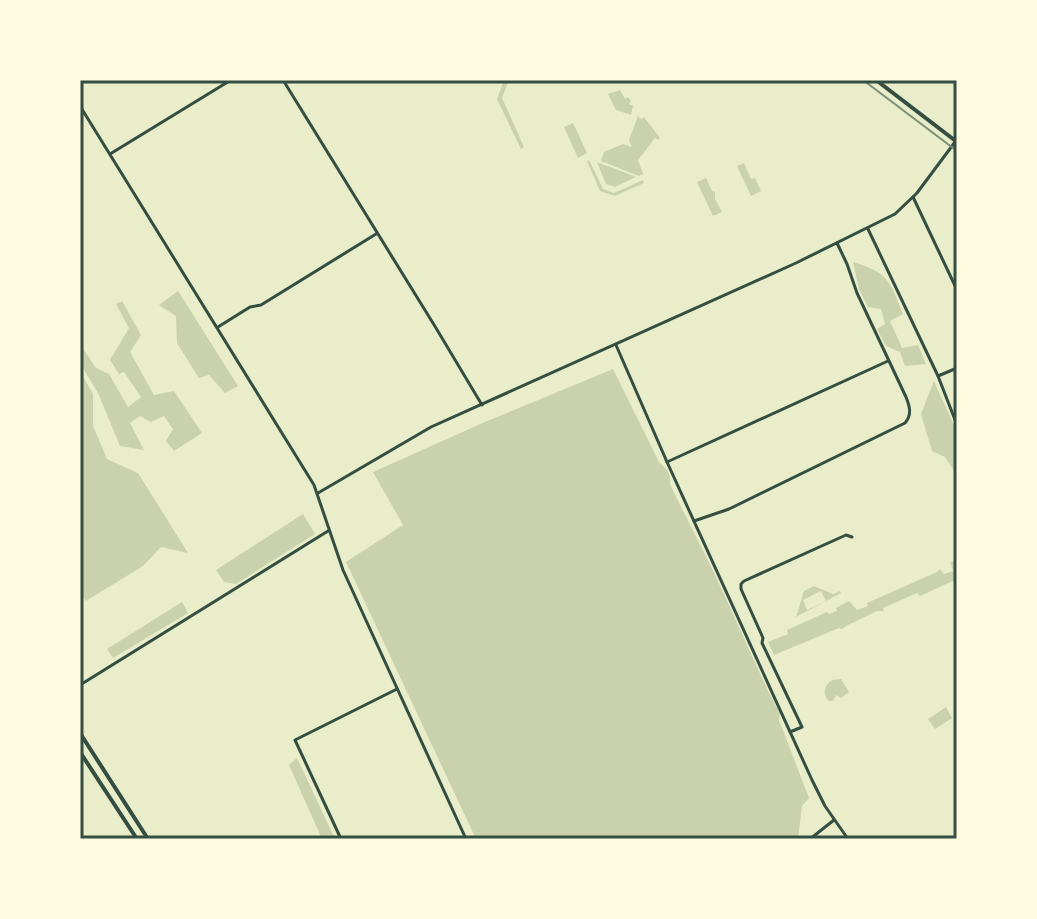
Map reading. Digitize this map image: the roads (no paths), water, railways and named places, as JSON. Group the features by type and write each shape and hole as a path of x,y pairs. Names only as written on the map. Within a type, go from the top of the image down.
{"main road":[{"path":"880,81 957,141"},
{"path":"80,733 148,839"},
{"path":"80,752 137,839"}],"street":[{"path":"110,154 231,80"},
{"path":"283,80 482,405"},
{"path":"80,106 318,493 343,570 466,839"},
{"path":"318,493 431,427 616,345 895,214 913,197 957,141"},
{"path":"913,197 957,290"},
{"path":"867,229 938,376 957,425"},
{"path":"218,327 250,307 261,305 378,233"},
{"path":"694,521 729,509 905,423 909,416 910,407 837,243"},
{"path":"616,345 820,796 848,839"},
{"path":"667,462 888,361"},
{"path":"938,376 957,368"},
{"path":"80,685 329,530"},
{"path":"790,732 802,727 762,643 763,638 741,584 846,535 852,537"},
{"path":"341,839 295,740 397,689"},
{"path":"810,839 834,820"}],"tram line":[{"path":"863,80 957,151"}]}
